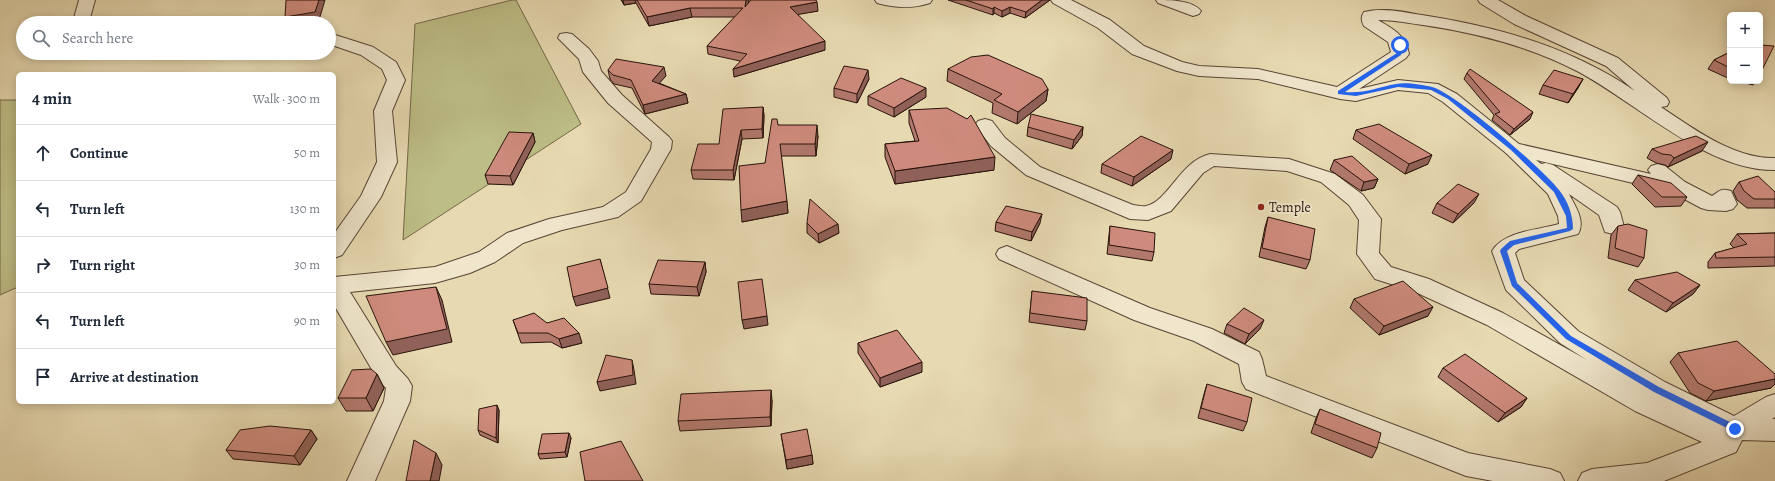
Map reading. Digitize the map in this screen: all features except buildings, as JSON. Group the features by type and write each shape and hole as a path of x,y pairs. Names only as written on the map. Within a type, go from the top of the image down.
{"street":[{"path":"83,16 87,0"},
{"path":"883,0 902,2 919,2 924,0"},
{"path":"1059,0 1104,24 1138,50 1176,66 1199,71 1258,74 1340,93 1356,95 1398,85 1432,88 1450,98 1516,150 1609,212 1613,227"},
{"path":"1164,0 1192,11"},
{"path":"1486,0 1520,20 1612,62 1675,114 1685,131"},
{"path":"1340,93 1400,54 1400,45 1395,38 1370,22 1370,15 1381,14 1434,21 1496,33 1549,52 1583,67 1710,147 1755,163 1775,164"},
{"path":"336,285 435,275 462,267 487,257 515,238 557,224 610,212 634,196 661,149 662,141 615,99 592,72 592,67 585,54 566,38"},
{"path":"336,40 367,51 390,66 396,80 383,111 387,162 371,197 336,247"},
{"path":"985,125 998,142 1033,171 1130,212 1148,213 1164,206 1196,169 1210,160 1289,165 1328,178 1356,200 1370,219 1368,254 1383,273 1421,285 1495,319 1644,404 1702,431 1718,433 1735,429 1775,430"},
{"path":"1516,150 1678,188 1708,203 1726,204 1724,196"},
{"path":"1516,150 1557,191 1569,216 1570,229 1512,243 1503,251 1514,284 1569,337 1656,390 1735,429"},
{"path":"1658,170 1678,188"},
{"path":"1007,254 1142,314 1203,335 1250,359 1255,382 1476,473 1550,481"},
{"path":"336,288 388,373 399,386 398,400 361,481"},
{"path":"1592,481 1648,475 1726,444 1735,429 1775,404"}],"green space":[{"path":"516,0 581,124 403,240 415,24"},
{"path":"0,100 16,100 16,288 0,295"}],"place":[{"name":"Temple","path":"1261,207"}],"route":[{"path":"1400,45 1400,54 1340,93 1356,95 1398,85 1432,88 1450,98 1513,149 1557,191 1569,216 1570,229 1512,243 1503,251 1514,284 1569,337 1656,390 1735,429"}]}
